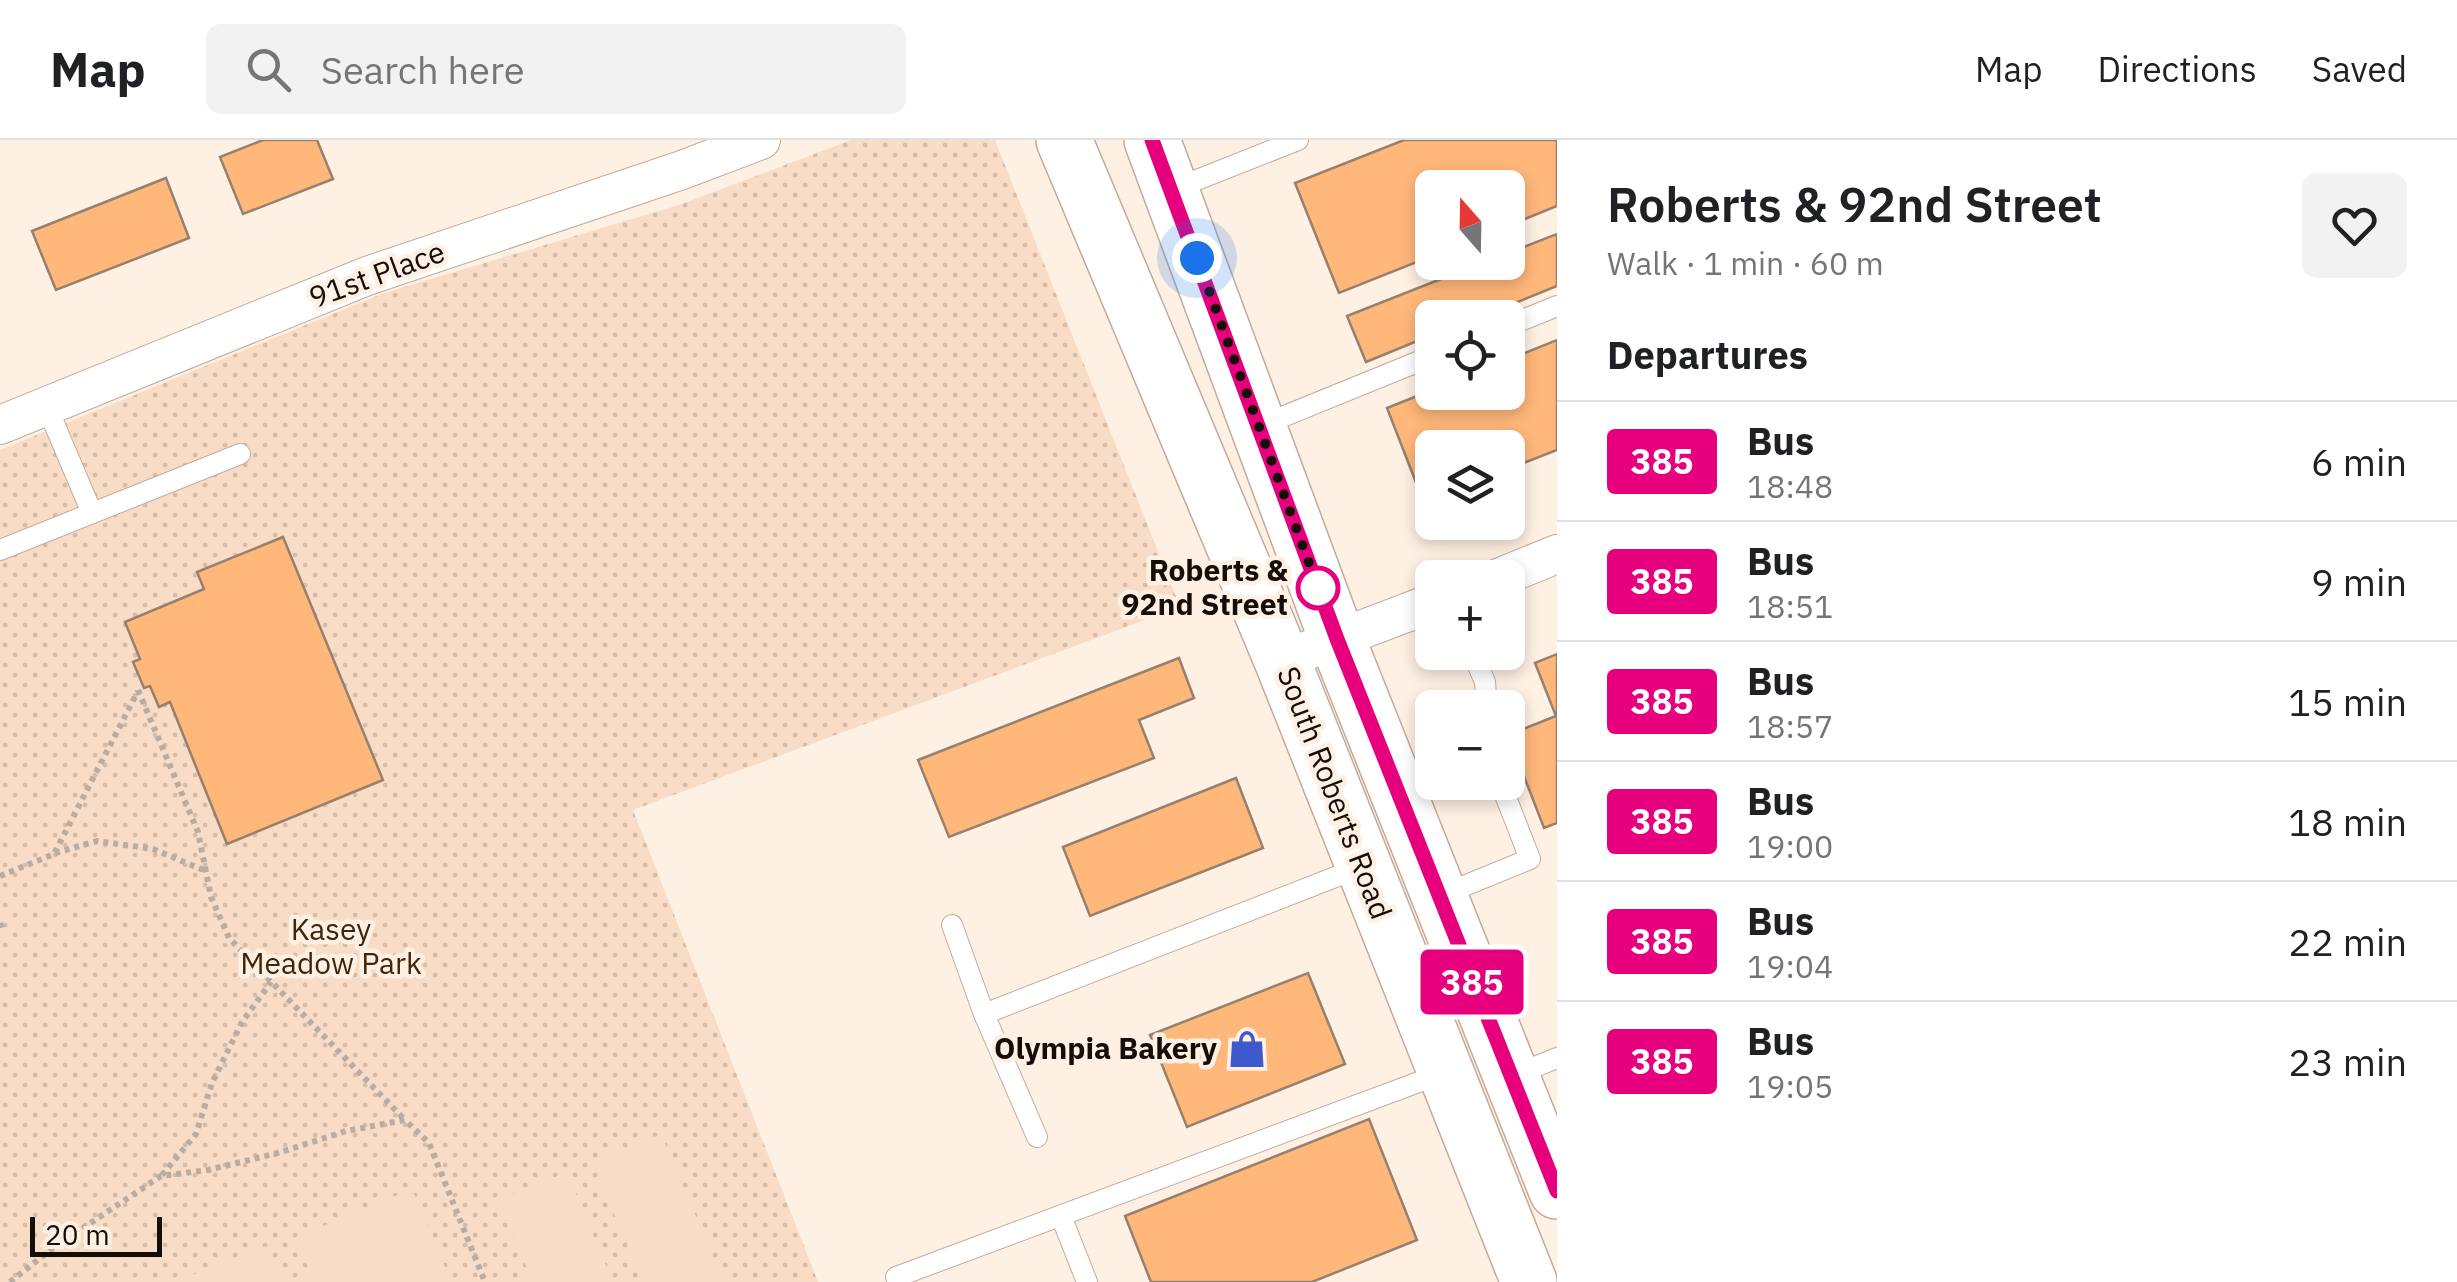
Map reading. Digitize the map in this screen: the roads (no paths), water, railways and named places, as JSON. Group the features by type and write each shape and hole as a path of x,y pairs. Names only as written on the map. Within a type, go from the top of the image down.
{"street":[{"name":"91st Place","path":"0,425 367,276 761,140"},
{"name":"South Roberts Road","path":"1064,140 1282,660 1529,1282"},
{"name":"South Roberts Road","path":"1152,140 1337,639 1438,897 1534,1067 1557,1191"},
{"path":"1525,567 1557,554"},
{"path":"1282,660 1415,609"}],"lane":[{"path":"1172,190 1298,140"},
{"path":"1525,319 1557,306"},
{"path":"1258,426 1415,363"},
{"path":"48,407 92,513"},
{"path":"0,550 240,454"},
{"path":"1438,897 1530,859 1507,800"},
{"path":"984,1014 1363,866"},
{"path":"952,924 984,1014 1037,1137"},
{"path":"898,1282 896,1277 1444,1072"},
{"path":"1061,1216 1087,1282"}],"place":[{"name":"Roberts & 92nd Street","path":"1318,588"},
{"name":"Olympia Bakery","path":"1247,1049"}],"park label":[{"name":"Kasey Meadow Park","path":"331,947"}]}
